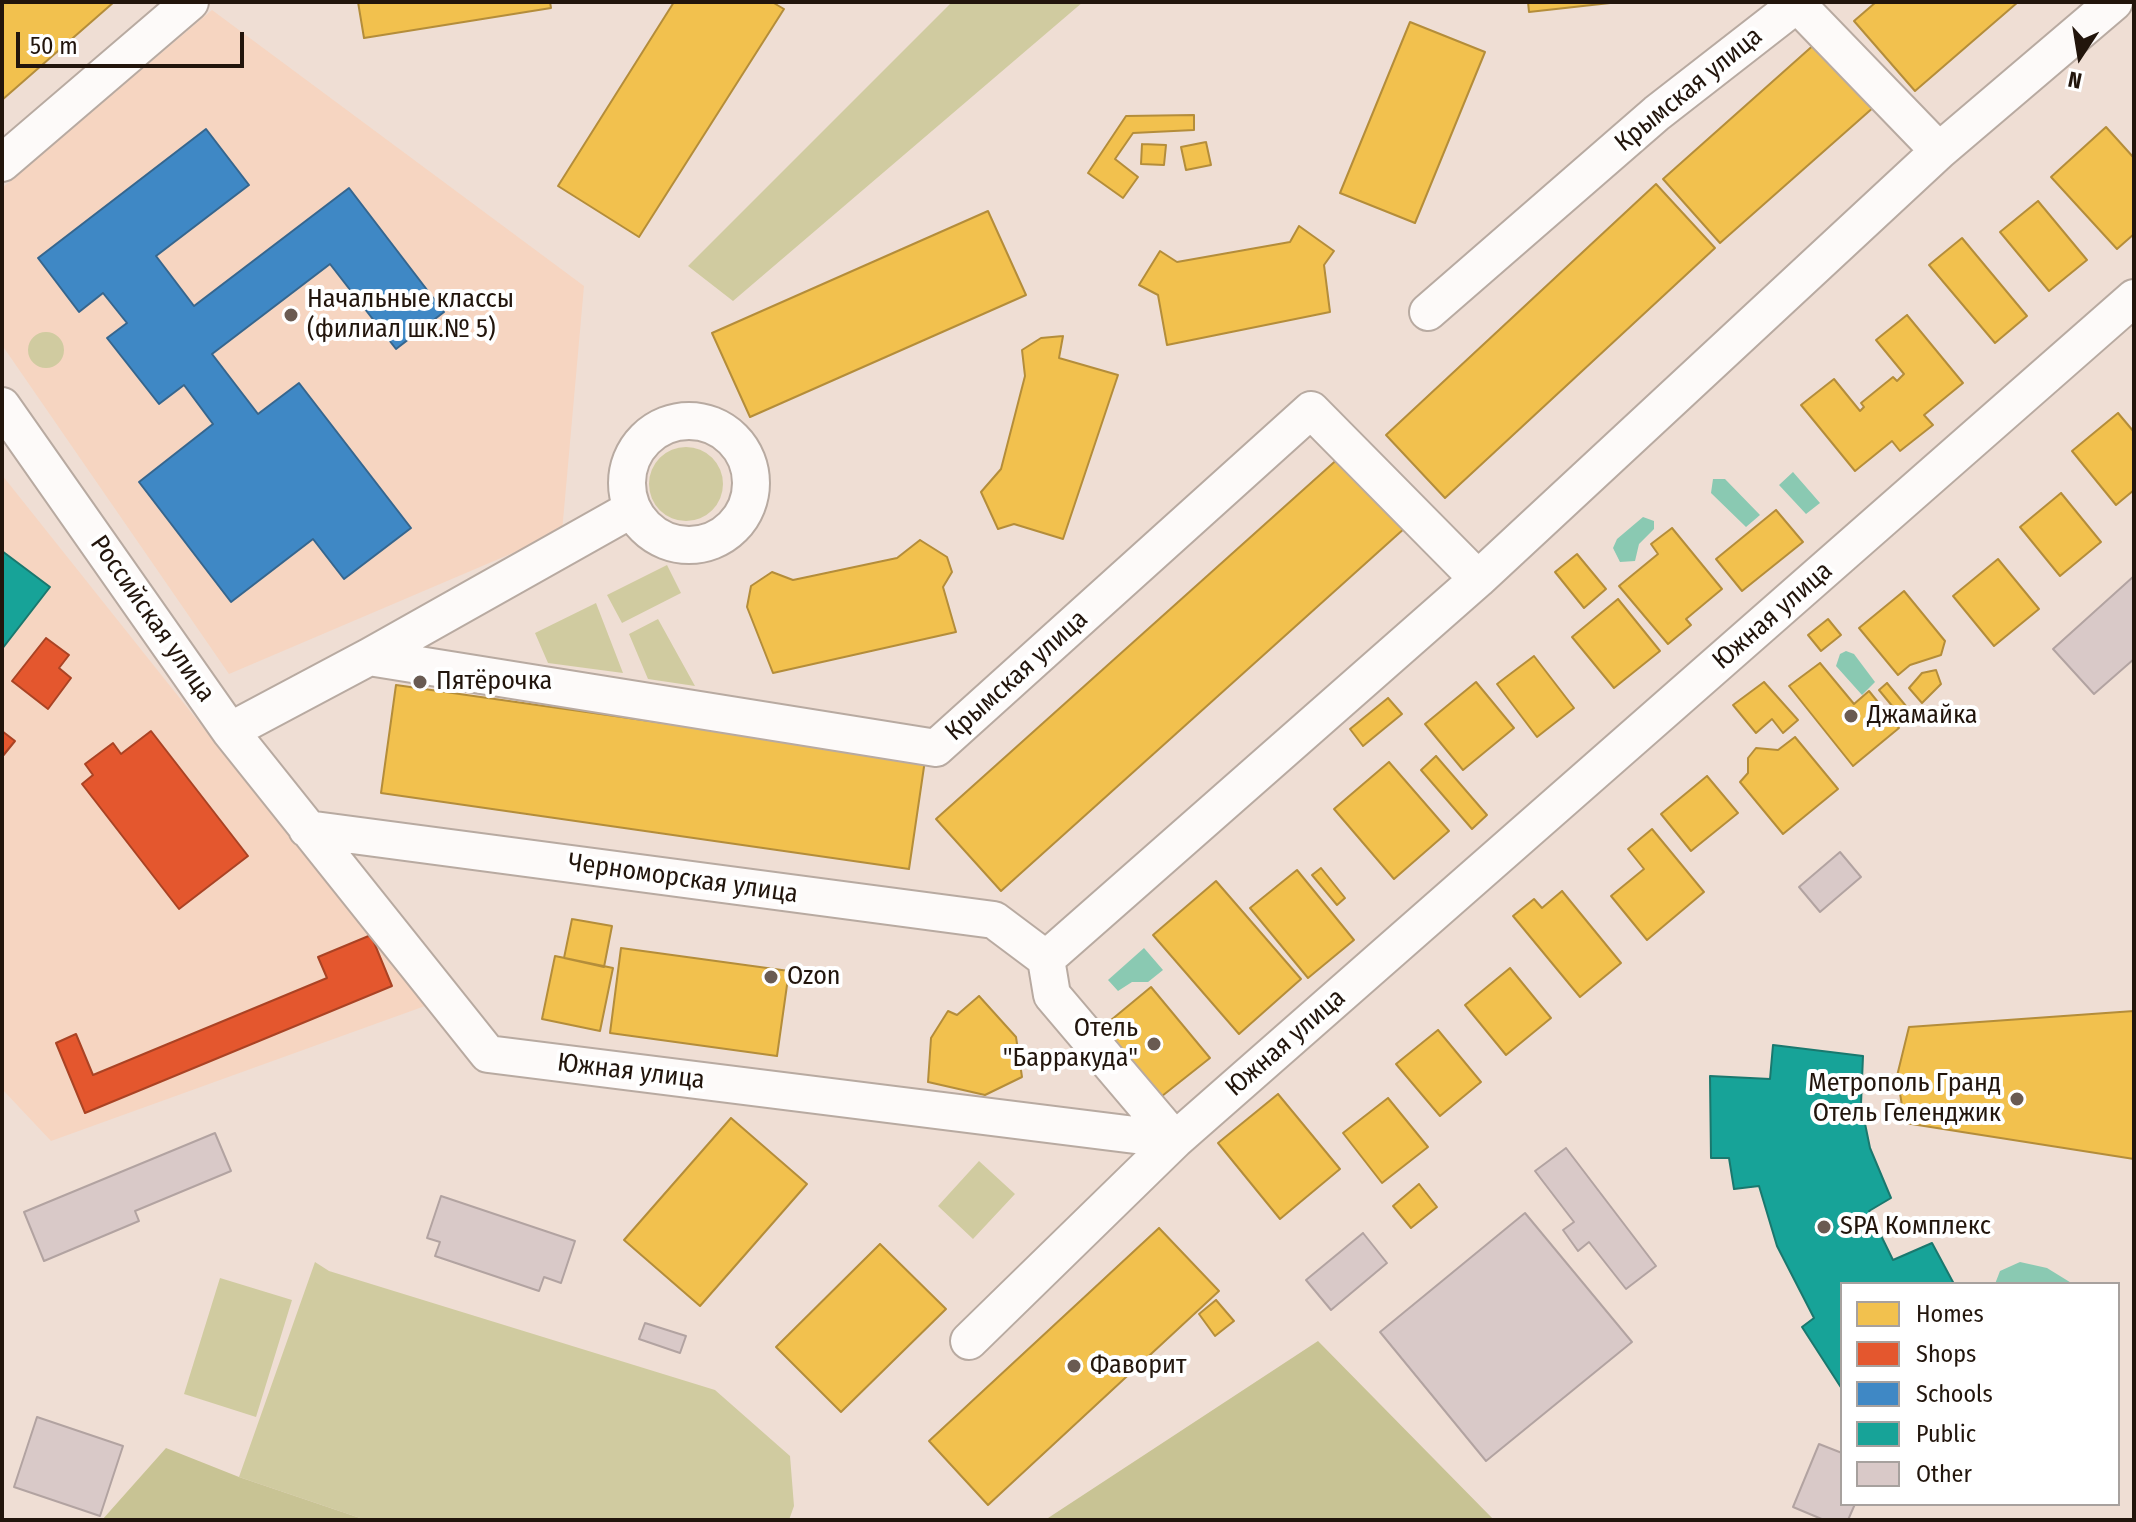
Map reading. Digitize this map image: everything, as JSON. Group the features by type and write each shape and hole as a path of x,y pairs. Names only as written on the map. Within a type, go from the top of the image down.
{"street":[{"path":"2,163 190,2"},
{"path":"969,1341 1175,1140 1052,995 1046,959 1478,579 1939,151 2114,2"},
{"name":"Крымская улица","path":"1428,312 1657,113 1798,3 1939,151"},
{"name":"Южная улица","path":"307,829 488,1054 1175,1140 2134,298"},
{"name":"Российская улица","path":"2,406 230,731 307,829"},
{"name":"Крымская улица","path":"369,657 936,748 1311,410 1478,579"},
{"path":"230,731 369,657 632,509"},
{"name":"Черноморская улица","path":"307,829 994,920 1046,959"}],"shaded area":[{"path":"952,2 1083,2 733,301 688,266"},
{"name":"Начальные классы (филиал шк.№ 5)","path":"212,10 584,286 562,532 229,674 2,345 2,188"},
{"path":"46,332 59,337 64,350 59,363 46,368 33,363 28,350 33,337"},
{"path":"693,447 713,457 721,470 721,498 713,511 700,519 679,521 659,511 651,498 649,477 659,457 672,449"},
{"path":"1793,472 1820,503 1806,514 1779,485"},
{"path":"2,475 425,1006 51,1141 2,1089"},
{"path":"1713,479 1725,479 1760,515 1746,527 1711,493"},
{"path":"1643,517 1654,521 1654,529 1639,544 1635,561 1620,562 1613,548 1617,539"},
{"path":"667,565 681,593 622,623 607,595"},
{"path":"596,603 623,673 548,663 535,633"},
{"path":"658,619 695,686 648,679 629,634"},
{"path":"1846,651 1854,654 1875,682 1862,695 1836,666 1840,654"},
{"path":"1144,948 1163,970 1148,982 1132,982 1118,991 1108,980"},
{"path":"979,1161 1015,1194 973,1239 938,1206"},
{"path":"315,1262 329,1271 715,1390 790,1456 794,1506 789,1520 366,1520 239,1477"},
{"path":"2020,1262 2047,1268 2070,1282 1996,1282 2000,1271"},
{"path":"220,1278 292,1300 256,1417 184,1394"},
{"path":"1318,1341 1494,1520 1045,1520"},
{"path":"166,1448 239,1477 366,1520 102,1520"}],"building: Homes":[{"path":"2,2 114,2 2,100"},
{"path":"358,2 550,2 551,8 364,38"},
{"path":"674,2 772,2 784,9 639,237 558,186"},
{"path":"1528,2 1619,2 1529,12"},
{"path":"1876,2 2018,2 1915,91 1854,21"},
{"path":"1410,22 1485,52 1415,223 1340,193"},
{"path":"1817,42 1875,106 1720,243 1663,179"},
{"path":"1194,115 1194,130 1133,133 1115,159 1138,177 1123,198 1088,173 1126,116"},
{"path":"2106,127 2134,158 2134,234 2117,249 2051,177"},
{"path":"1206,142 1211,165 1186,170 1181,147"},
{"path":"1142,144 1166,145 1164,165 1141,164"},
{"path":"1656,184 1715,248 1445,498 1386,435"},
{"path":"2038,201 2087,260 2049,291 2000,232"},
{"path":"988,211 1026,295 750,417 712,333"},
{"path":"1299,226 1334,251 1324,265 1330,312 1167,345 1158,295 1139,285 1160,251 1177,262 1290,242"},
{"path":"1962,238 2027,316 1995,343 1929,265"},
{"path":"1907,315 1963,383 1924,415 1933,425 1900,451 1892,441 1855,471 1801,405 1834,379 1860,411 1864,407 1861,403 1893,377 1897,381 1904,374 1876,340"},
{"path":"1063,336 1059,358 1118,375 1063,539 1014,524 998,529 981,492 1001,469 1025,376 1022,350 1041,338"},
{"path":"2118,413 2134,432 2134,490 2116,505 2072,451"},
{"path":"1341,456 1406,527 1001,891 936,819"},
{"path":"2061,493 2101,542 2060,576 2020,527"},
{"path":"1776,510 1803,542 1742,591 1716,559"},
{"path":"1672,528 1722,589 1686,619 1691,625 1668,644 1619,586 1658,554 1651,544"},
{"path":"920,540 947,557 952,572 943,587 956,632 773,673 747,607 751,586 772,572 793,580 897,558"},
{"path":"1577,554 1606,589 1584,608 1555,572"},
{"path":"1998,559 2039,609 1994,646 1953,596"},
{"path":"1904,591 1945,641 1941,655 1910,665 1898,675 1859,628"},
{"path":"1618,599 1660,651 1614,688 1572,637"},
{"path":"1828,619 1841,635 1821,651 1808,635"},
{"path":"1534,656 1574,708 1537,737 1497,684"},
{"name":"Джамайка","path":"1820,663 1854,704 1869,691 1899,728 1853,766 1789,686"},
{"path":"1936,670 1941,684 1922,703 1909,688 1922,673"},
{"path":"1476,682 1514,728 1463,770 1425,724"},
{"path":"1764,682 1798,720 1783,733 1772,719 1756,733 1733,705"},
{"path":"1887,683 1915,717 1907,724 1879,690"},
{"path":"396,685 925,760 909,869 381,793"},
{"path":"1388,698 1402,714 1363,746 1350,729"},
{"path":"1795,737 1838,789 1783,834 1740,782 1748,773 1748,758 1756,748 1778,750"},
{"path":"1436,756 1487,815 1472,829 1421,770"},
{"path":"1389,762 1449,831 1394,879 1334,809"},
{"path":"1707,776 1738,813 1691,851 1661,814"},
{"path":"1652,829 1704,892 1647,940 1611,896 1644,869 1628,849"},
{"path":"1321,868 1345,898 1337,905 1312,875"},
{"path":"1297,870 1354,940 1308,978 1250,908"},
{"path":"1216,881 1301,979 1239,1034 1153,935"},
{"path":"1562,891 1621,963 1580,997 1513,916 1534,899 1542,908"},
{"path":"572,919 612,926 604,967 564,958"},
{"path":"621,948 789,971 777,1056 610,1033"},
{"path":"555,956 613,968 600,1031 542,1019"},
{"path":"1510,968 1551,1018 1506,1055 1465,1005"},
{"name":"Отель \"Барракуда\"","path":"1151,987 1210,1058 1157,1100 1099,1030"},
{"path":"979,996 1016,1037 1022,1077 985,1095 928,1082 931,1038 948,1011 957,1015"},
{"name":"Метрополь Гранд Отель Геленджик","path":"2134,1011 2134,1159 1905,1123 1897,1076 1909,1027"},
{"path":"1438,1030 1481,1082 1440,1116 1396,1064"},
{"path":"1278,1094 1340,1169 1280,1219 1218,1143"},
{"path":"1388,1098 1428,1147 1382,1183 1343,1133"},
{"path":"731,1118 807,1184 700,1306 624,1240"},
{"path":"1419,1184 1437,1207 1411,1228 1393,1206"},
{"name":"Фаворит","path":"1159,1228 1219,1291 988,1505 929,1441"},
{"path":"880,1244 946,1309 841,1412 776,1347"},
{"path":"1216,1300 1234,1321 1215,1336 1199,1314"}],"building: Shops":[{"path":"46,638 69,655 59,668 71,678 48,709 12,681"},
{"path":"2,731 15,741 2,757"},
{"path":"151,731 248,856 179,909 82,784 93,775 85,764 113,743 121,754"},
{"path":"371,935 392,986 85,1113 56,1043 76,1034 93,1075 327,978 318,957"}],"building: Schools":[{"path":"206,129 249,185 156,256 194,306 349,188 444,312 396,349 330,264 212,354 258,414 299,383 411,528 344,579 313,539 231,602 139,482 213,424 184,385 159,404 107,338 127,323 103,293 79,312 38,258"}],"building: Public":[{"path":"2,551 50,587 2,649"},
{"name":"SPA Комплекс","path":"1773,1045 1863,1056 1861,1104 1870,1148 1891,1198 1869,1211 1893,1260 1932,1243 1953,1282 1840,1282 1840,1386 1802,1327 1814,1318 1777,1246 1759,1186 1734,1189 1729,1158 1711,1158 1710,1076 1770,1079"}],"building: Other":[{"path":"2134,576 2134,659 2094,694 2053,649"},
{"path":"1840,852 1861,877 1820,912 1799,887"},
{"path":"215,1133 231,1171 135,1211 139,1221 44,1261 24,1212"},
{"path":"1566,1148 1656,1266 1626,1289 1589,1242 1578,1251 1563,1230 1574,1222 1535,1171"},
{"path":"441,1196 575,1241 561,1283 544,1277 539,1291 435,1256 440,1242 427,1238"},
{"path":"1525,1213 1632,1342 1486,1461 1380,1332"},
{"path":"1363,1233 1387,1263 1331,1310 1306,1280"},
{"path":"645,1323 686,1336 680,1353 639,1339"},
{"path":"37,1417 123,1446 100,1516 14,1487"},
{"path":"1819,1444 1840,1452 1840,1506 1854,1506 1848,1520 1824,1520 1793,1507"}],"place":[{"name":"Начальные классы (филиал шк.№ 5)","path":"291,315"},
{"name":"Пятёрочка","path":"420,682"},
{"name":"Джамайка","path":"1851,716"},
{"name":"Ozon","path":"771,977"},
{"name":"Отель \"Барракуда\"","path":"1154,1044"},
{"name":"Метрополь Гранд Отель Геленджик","path":"2017,1099"},
{"name":"SPA Комплекс","path":"1824,1227"},
{"name":"Фаворит","path":"1074,1366"}]}
